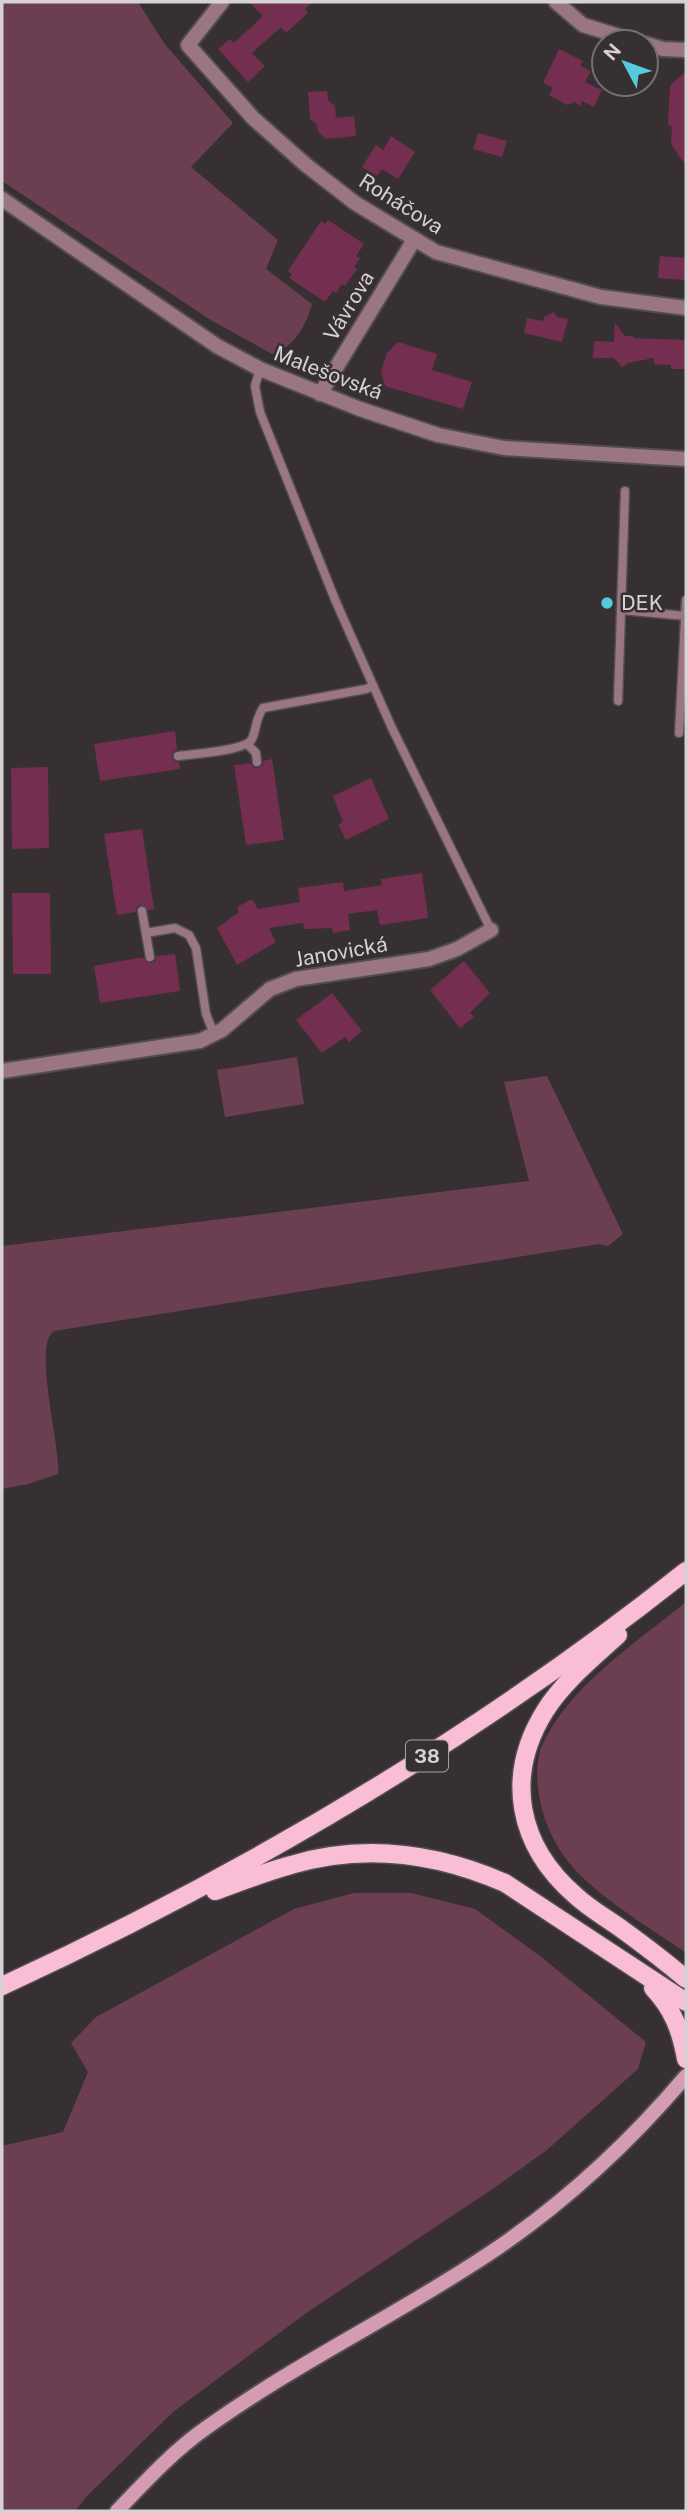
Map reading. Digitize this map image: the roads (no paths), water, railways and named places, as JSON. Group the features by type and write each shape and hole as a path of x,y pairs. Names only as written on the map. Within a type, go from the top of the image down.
{"main road":[{"name":"38","path":"2,1986 162,1910 326,1819 477,1724 580,1652 681,1575"},
{"name":"38","path":"681,1575 574,1676 545,1710 529,1745 520,1789 527,1829 545,1863 576,1896 686,1979"},
{"name":"38","path":"162,1910 292,1864 357,1853 393,1852 446,1861 505,1883 686,2002"},
{"path":"647,1948 686,1966"},
{"path":"633,1969 670,2008 683,2040 686,2059"},
{"path":"117,2511 203,2429 498,2248 557,2205 612,2157 648,2121 686,2076"}],"street":[{"name":"Roháčova","path":"222,2 188,45 253,118 306,165 355,203 436,252 601,297 686,308"},
{"path":"556,2 583,26 590,28"},
{"path":"660,48 686,50"},
{"name":"Malešovská","path":"2,199 218,346 260,369 320,394 398,423 470,443 517,449 686,459"},
{"name":"Vávrova","path":"320,394 414,240"},
{"name":"Janovická","path":"2,1070 200,1041 222,1030 270,989 296,979 429,959 491,930"}],"lane":[{"path":"260,369 255,386 260,412 336,602 373,686 491,930"},
{"path":"618,701 625,491"},
{"path":"679,733 686,600"},
{"path":"621,610 686,616"},
{"path":"178,756 247,744 252,739 256,719 263,708 373,686"},
{"path":"247,744 256,753 257,762"},
{"path":"142,911 150,957"},
{"path":"146,933 175,928 189,935 196,948 206,1014 214,1034"}],"place":[{"name":"DEK","path":"607,603"}]}
